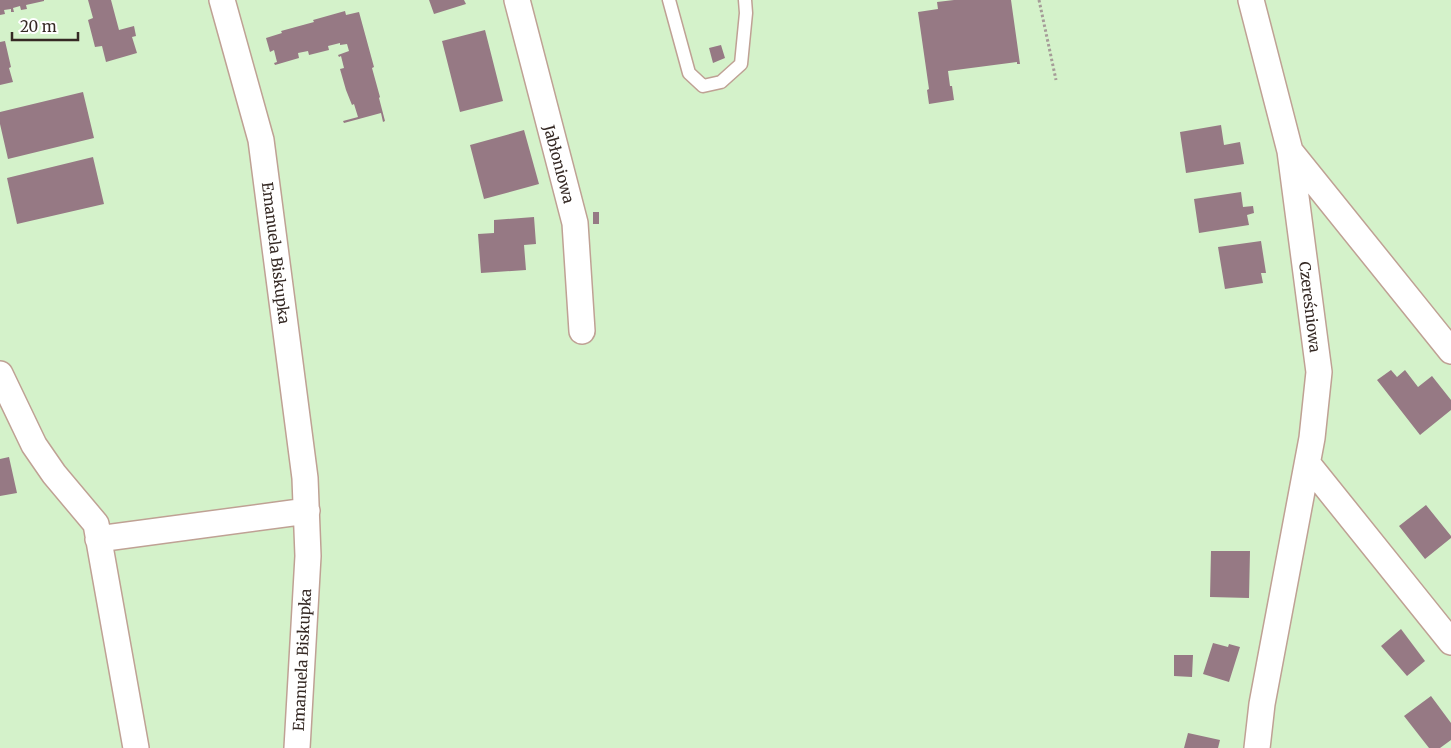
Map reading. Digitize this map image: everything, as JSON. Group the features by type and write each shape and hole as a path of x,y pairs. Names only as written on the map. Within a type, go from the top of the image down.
{"street":[{"name":"Emanuela Biskupka","path":"222,0 261,140 306,478 308,556 297,748"},
{"name":"Jabłoniowa","path":"516,0 575,223 582,330"},
{"name":"Czereśniowa","path":"1251,0 1290,151 1319,372 1308,464 1262,704 1257,748"},
{"name":"Czereśniowa","path":"1290,151 1451,351"},
{"path":"0,374 34,445 54,474 96,524 136,748"},
{"path":"1308,464 1451,642"},
{"path":"98,539 307,511"}],"lane":[{"path":"669,0 689,73 703,86 721,82 741,64 746,13 745,0"}],"path":[{"path":"1039,0 1056,80"}],"green space":[{"path":"0,0 1451,0 1451,748 0,748"}],"building":[{"path":"0,0 44,1 26,5 27,9 21,10 20,6 13,8 14,12 11,12 11,9 4,10 5,14 0,15"},
{"path":"88,0 111,0 119,30 134,26 136,36 132,37 137,53 106,62 102,46 95,47 88,20 93,18"},
{"path":"429,0 464,0 466,4 434,14"},
{"path":"954,0 1011,0 1020,64 1017,64 1017,62 948,71 954,100 929,104 927,90 929,89 918,12 938,9 937,2"},
{"path":"345,11 346,15 359,12 374,67 372,68 385,121 383,122 381,113 344,123 343,121 358,117 354,104 352,105 346,90 340,69 344,68 341,56 339,57 338,55 349,51 347,44 340,45 340,43 328,46 329,50 309,55 308,51 298,53 299,58 275,65 274,63 277,62 274,50 270,52 266,38 282,33 281,31 314,22 313,20"},
{"path":"485,30 503,101 460,112 442,41"},
{"path":"5,41 13,82 0,85 0,42"},
{"path":"721,45 725,58 713,63 709,48"},
{"path":"83,92 94,138 8,159 0,124 0,112"},
{"path":"1221,125 1224,145 1240,142 1244,164 1186,173 1180,132"},
{"path":"524,130 539,184 484,199 470,145"},
{"path":"93,157 104,204 17,224 7,178"},
{"path":"1241,192 1243,207 1253,206 1254,213 1247,215 1249,225 1199,233 1194,199"},
{"path":"593,212 599,212 599,224 593,224"},
{"path":"534,217 536,244 524,245 526,270 481,273 478,234 494,233 494,220"},
{"path":"1261,241 1266,273 1261,273 1263,283 1225,289 1218,247"},
{"path":"1391,370 1397,377 1405,370 1418,387 1432,376 1451,400 1451,410 1420,435 1377,380"},
{"path":"9,457 17,493 0,496 0,459"},
{"path":"1426,505 1451,538 1425,559 1399,526"},
{"path":"1211,551 1250,551 1249,598 1210,597"},
{"path":"1401,629 1425,661 1407,676 1381,646"},
{"path":"1213,643 1228,647 1229,644 1240,647 1229,682 1203,674"},
{"path":"1174,655 1193,655 1192,677 1174,676"},
{"path":"1431,696 1451,723 1451,740 1440,748 1429,748 1404,716"},
{"path":"1188,733 1220,740 1218,748 1184,748"}]}
